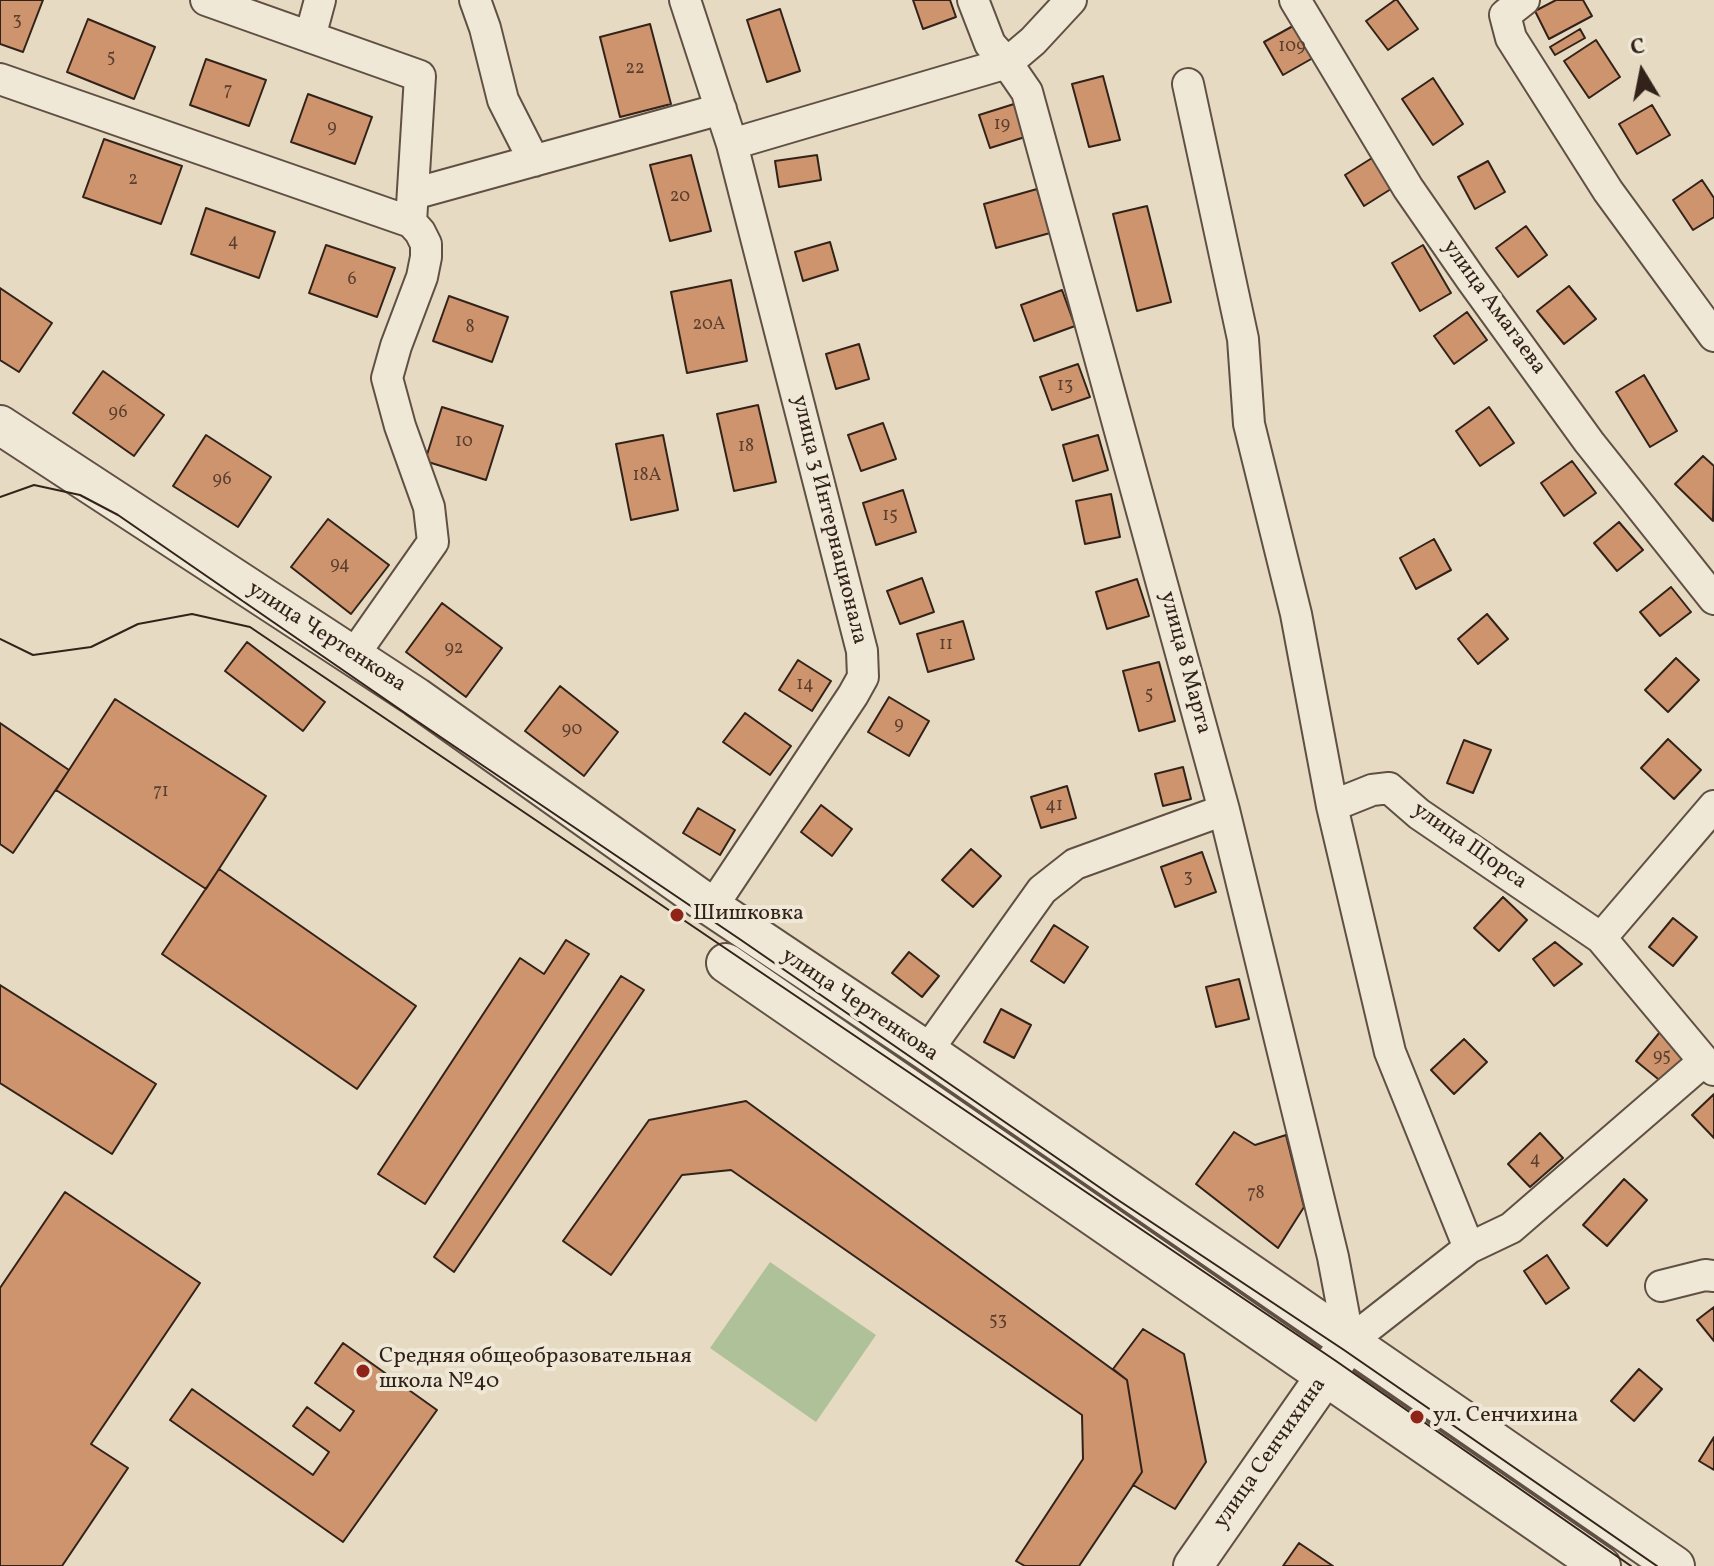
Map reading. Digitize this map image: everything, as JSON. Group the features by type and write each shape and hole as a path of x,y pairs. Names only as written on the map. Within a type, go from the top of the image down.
{"street":[{"path":"206,0 420,76 412,208 426,244 426,257 387,378 400,426 429,507 433,542 353,656"},
{"path":"310,37 320,0"},
{"path":"475,0 503,100 534,161"},
{"name":"улица 3 Интернационала","path":"685,0 732,144 862,651 863,677 712,907"},
{"name":"улица 8 Марта","path":"973,0 990,44 1027,92 1224,810 1333,1257 1349,1342"},
{"path":"732,144 1007,63 1033,41 1071,0"},
{"name":"улица Амагаева","path":"1295,0 1408,188 1462,266 1589,442 1714,599"},
{"path":"1524,0 1505,15 1511,38 1608,191 1714,336"},
{"path":"0,79 412,208 534,161 721,109"},
{"path":"1188,84 1243,339 1249,424 1296,614 1332,806 1390,1052 1469,1248"},
{"name":"улица Чертенкова","path":"0,425 416,697 712,907 927,1051 1675,1566"},
{"name":"улица Щорса","path":"1332,806 1372,790 1389,788 1419,814 1601,938 1709,1065"},
{"path":"1601,938 1714,806"},
{"path":"927,1051 1042,890 1053,881 1075,864 1224,810"},
{"path":"726,963 1601,1566"},
{"path":"1349,1342 1469,1248 1511,1228 1709,1065"},
{"path":"1661,1286 1705,1275 1714,1276"},
{"name":"улица Сенчихина","path":"1193,1566 1349,1342"}],"green space":[{"path":"770,1262 876,1335 816,1422 710,1348"}],"building":[{"path":"0,0 43,0 23,52 0,44"},
{"path":"913,0 950,0 956,17 923,29"},
{"path":"1395,0 1418,29 1388,50 1366,21"},
{"path":"1556,0 1583,0 1592,16 1549,39 1535,11"},
{"path":"780,9 800,71 767,82 747,20"},
{"path":"88,19 155,47 134,99 67,72"},
{"path":"1302,21 1320,54 1283,75 1264,42"},
{"path":"650,24 671,104 620,117 600,37"},
{"path":"1580,29 1585,38 1555,55 1550,47"},
{"path":"1596,40 1620,77 1589,98 1564,61"},
{"path":"206,59 266,80 249,126 190,105"},
{"path":"1103,76 1120,140 1089,147 1072,84"},
{"path":"1433,78 1463,124 1433,145 1402,99"},
{"path":"308,94 372,117 355,164 291,142"},
{"path":"1014,104 1025,137 990,148 979,115"},
{"path":"1652,105 1670,135 1637,154 1619,124"},
{"path":"104,139 182,166 161,224 83,197"},
{"path":"691,155 711,231 670,241 650,165"},
{"path":"817,155 821,180 779,187 775,161"},
{"path":"1372,158 1391,189 1364,206 1345,175"},
{"path":"1488,161 1505,192 1475,209 1458,177"},
{"path":"1702,180 1714,198 1714,217 1693,230 1673,200"},
{"path":"1037,189 1050,233 996,248 984,204"},
{"path":"1147,206 1171,302 1137,311 1113,214"},
{"path":"206,208 275,232 259,278 191,254"},
{"path":"1526,226 1547,255 1518,277 1496,248"},
{"path":"830,242 838,270 803,281 795,252"},
{"path":"326,245 395,268 377,317 309,293"},
{"path":"1423,245 1451,293 1420,311 1392,263"},
{"path":"731,280 747,361 687,373 671,292"},
{"path":"1569,286 1596,319 1564,344 1537,311"},
{"path":"0,288 52,323 19,372 0,360"},
{"path":"1062,290 1075,326 1034,341 1021,305"},
{"path":"449,296 508,317 492,362 433,341"},
{"path":"1467,312 1487,340 1454,364 1434,336"},
{"path":"859,344 869,379 836,389 826,354"},
{"path":"1078,364 1090,397 1052,410 1040,377"},
{"path":"103,371 164,415 134,456 73,413"},
{"path":"1644,375 1677,431 1650,447 1616,392"},
{"path":"758,405 776,482 734,491 717,414"},
{"path":"442,407 503,426 486,480 425,461"},
{"path":"1489,407 1514,443 1480,466 1456,431"},
{"path":"883,423 896,459 861,471 848,435"},
{"path":"206,435 271,477 238,527 173,486"},
{"path":"663,435 678,510 631,520 616,444"},
{"path":"1098,435 1108,470 1073,481 1063,445"},
{"path":"1703,456 1714,466 1713,521 1675,484"},
{"path":"1572,461 1596,493 1564,516 1541,483"},
{"path":"903,490 916,532 876,545 863,503"},
{"path":"1111,494 1120,537 1085,544 1076,501"},
{"path":"328,519 389,565 351,614 291,567"},
{"path":"1619,522 1643,550 1617,571 1594,543"},
{"path":"1434,539 1451,570 1416,589 1400,558"},
{"path":"922,578 934,612 900,624 887,591"},
{"path":"1137,579 1149,616 1107,629 1096,592"},
{"path":"1671,587 1691,612 1660,636 1640,612"},
{"path":"442,603 502,648 466,697 406,652"},
{"path":"1487,614 1508,639 1478,664 1458,639"},
{"path":"963,621 974,659 928,672 917,634"},
{"path":"247,642 325,702 303,731 225,671"},
{"path":"1676,658 1699,680 1668,712 1645,690"},
{"path":"798,660 831,681 812,711 779,690"},
{"path":"1159,662 1175,721 1139,731 1123,671"},
{"path":"560,686 618,732 584,776 525,731"},
{"path":"889,697 929,721 909,756 868,732"},
{"path":"115,699 266,796 206,889 56,790"},
{"path":"745,713 791,746 770,775 723,742"},
{"path":"0,723 69,770 13,853 0,844"},
{"path":"1668,739 1701,770 1674,799 1641,768"},
{"path":"1464,740 1491,750 1473,793 1447,783"},
{"path":"1183,767 1191,799 1163,806 1155,774"},
{"path":"1067,786 1076,818 1041,828 1031,797"},
{"path":"821,805 852,829 832,856 801,832"},
{"path":"698,808 735,830 720,855 683,833"},
{"path":"971,849 1001,876 973,907 942,880"},
{"path":"1202,852 1216,892 1175,907 1161,867"},
{"path":"219,869 416,1006 357,1089 162,954"},
{"path":"1503,897 1527,920 1499,951 1474,928"},
{"path":"1673,918 1697,937 1673,966 1649,947"},
{"path":"1054,925 1088,947 1064,983 1031,961"},
{"path":"566,940 589,954 425,1204 378,1174 520,958 544,974"},
{"path":"1555,942 1582,964 1554,986 1533,959"},
{"path":"909,952 939,976 922,997 892,973"},
{"path":"621,976 644,990 454,1272 434,1257"},
{"path":"1239,979 1249,1019 1216,1027 1206,987"},
{"path":"0,985 156,1084 112,1154 0,1083"},
{"path":"1001,1009 1031,1025 1014,1058 984,1042"},
{"path":"1660,1032 1687,1054 1663,1083 1636,1061"},
{"path":"1464,1039 1487,1062 1454,1094 1431,1070"},
{"path":"1714,1094 1714,1138 1692,1115"},
{"path":"746,1101 1127,1380 1142,1472 1079,1566 1025,1566 1016,1561 1083,1459 1082,1415 731,1170 682,1175 611,1275 563,1241 649,1120"},
{"path":"1234,1132 1255,1145 1286,1135 1304,1207 1278,1248 1196,1184"},
{"path":"1540,1133 1563,1158 1530,1187 1508,1164"},
{"path":"1624,1179 1647,1200 1607,1246 1583,1225"},
{"path":"65,1192 200,1283 91,1444 128,1468 62,1566 0,1566 0,1288"},
{"path":"1547,1255 1569,1288 1546,1304 1524,1271"},
{"path":"1714,1307 1714,1341 1697,1320"},
{"path":"1143,1329 1184,1354 1206,1462 1175,1509 1133,1485 1142,1472 1127,1380 1113,1369"},
{"path":"343,1343 437,1410 343,1542 170,1420 192,1389 313,1475 329,1452 293,1426 307,1407 340,1431 354,1411 315,1383"},
{"path":"1639,1369 1662,1389 1634,1421 1611,1401"},
{"path":"1714,1437 1714,1470 1699,1461"},
{"path":"1299,1543 1333,1566 1283,1566"}],"tram line":[{"path":"0,497 34,485 80,495 118,515 1657,1566"},
{"path":"0,639 33,655 91,647 138,624 192,614 250,627 1336,1361 1631,1566"}],"place":[{"name":"Шишковка","path":"677,915"},
{"name":"Средняя общеобразовательная школа №40","path":"363,1371"},
{"name":"ул. Сенчихина","path":"1417,1417"}]}
